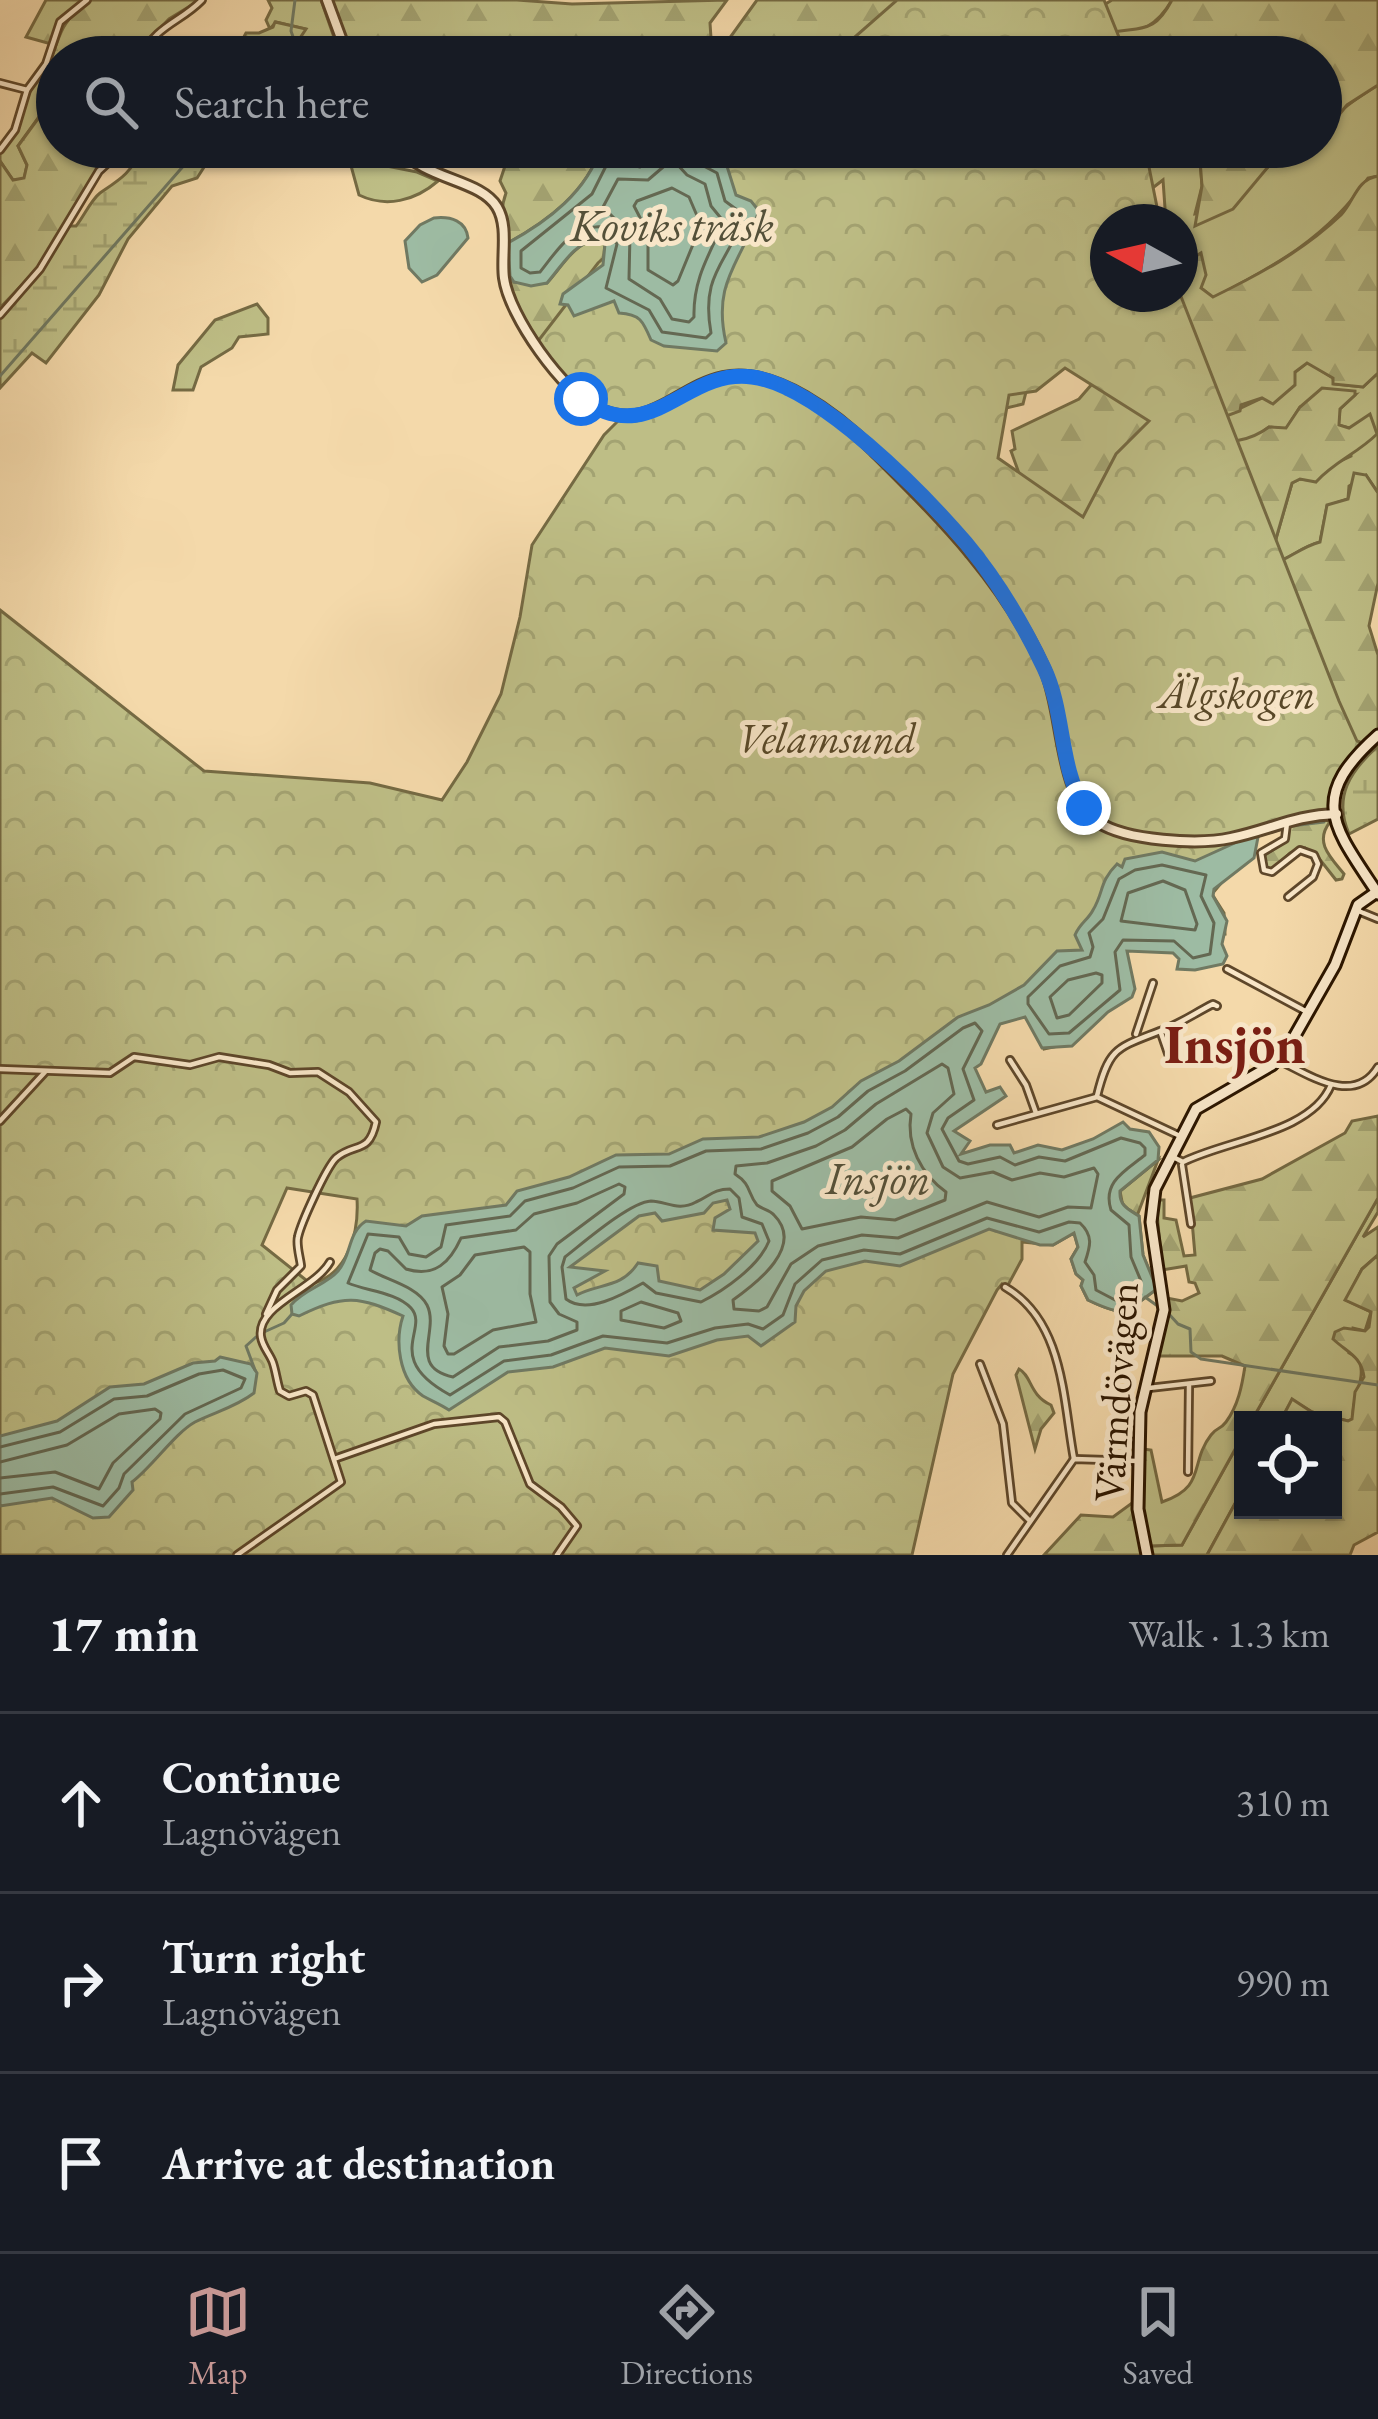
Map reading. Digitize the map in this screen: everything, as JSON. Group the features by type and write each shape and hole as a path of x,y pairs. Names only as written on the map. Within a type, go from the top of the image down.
{"main road":[{"path":"1378,735 1356,756 1336,814 1349,845 1378,890"},
{"name":"Värmdövägen","path":"1148,1555 1139,1520 1138,1461 1144,1387 1164,1310 1151,1205 1180,1136 1202,1104 1278,1060 1339,958 1356,910 1378,890"}],"street":[{"path":"55,36 60,22 87,0"},
{"path":"154,36 202,0"},
{"path":"327,0 340,36"},
{"path":"0,150 15,130 27,90 36,78"},
{"path":"0,83 27,90"},
{"path":"0,315 40,268 102,168"},
{"path":"422,168 478,190 493,202 502,224 510,302 543,353 587,403 612,415 641,416 715,379 757,377 788,390 860,438 965,542 999,592 1044,667 1072,782 1084,808 1096,820 1134,835 1206,841 1336,814"},
{"path":"1288,825 1285,839 1262,853 1264,870 1272,872 1300,850 1314,854 1318,864 1313,877 1288,897"},
{"path":"1356,910 1378,919"},
{"path":"1227,969 1309,1013"},
{"path":"1135,1038 1153,983"},
{"path":"1096,1097 1116,1051 1135,1038 1217,1006"},
{"path":"1160,1031 1171,1062"},
{"path":"0,1069 110,1073 134,1058 190,1065 218,1057 290,1073 325,1074 376,1122 368,1143 338,1156 317,1186 297,1239 301,1266 277,1290 260,1331 280,1391 289,1396 306,1391 313,1396 339,1484 237,1555"},
{"path":"1010,1060 1026,1084 1036,1113"},
{"path":"1278,1060 1331,1084 1358,1085 1378,1067"},
{"path":"0,1121 47,1070"},
{"path":"1170,1156 1183,1162 1304,1116 1324,1101 1331,1084"},
{"path":"997,1125 1096,1097 1180,1136"},
{"path":"1183,1162 1191,1224"},
{"path":"266,1314 318,1279 330,1262"},
{"path":"1005,1288 1029,1303 1052,1344 1074,1460 1007,1555"},
{"path":"980,1364 1003,1424 1012,1503 1030,1521"},
{"path":"1144,1387 1211,1381"},
{"path":"1188,1472 1189,1386"},
{"path":"334,1459 434,1424 499,1417 513,1438 530,1484 577,1526 557,1555"},
{"path":"1074,1460 1138,1461"}],"green space":[{"path":"46,0 83,0 59,19 54,36 26,37"},
{"path":"91,0 200,0 169,19 153,36 60,36"},
{"path":"268,0 321,0 334,36 300,36 305,29 276,22 270,29 266,20 272,8"},
{"path":"329,0 572,4 727,0 710,23 711,36 344,36"},
{"path":"757,0 1037,0 958,36 731,36"},
{"path":"897,0 1104,0 1119,36 856,36"},
{"path":"1112,0 1172,0 1140,30 1111,32 1099,8"},
{"path":"1172,0 1378,0 1378,85 1342,111 1342,36 1102,36 1154,23"},
{"path":"275,22 306,29 301,36 244,36 273,27"},
{"path":"36,82 36,121 18,146 27,165 24,179 13,180 0,153 17,132 27,95"},
{"path":"1378,85 1378,176 1368,178 1336,217 1299,248 1213,298 1201,288 1198,214 1233,208 1268,168 1342,168 1342,111"},
{"path":"36,122 36,168 99,168 38,268 0,308 0,161 13,180 24,178 27,165 18,146"},
{"path":"130,168 203,168 197,178 172,186 128,239 99,295 46,363 32,353 0,388 0,319 68,226 76,226 97,196"},
{"path":"352,168 396,168 438,181 400,200 359,195"},
{"path":"504,168 592,168 564,204 508,243 514,282 547,283 581,245 598,237 605,243 603,265 560,304 720,168 962,168 548,355 516,301 508,274 502,216 506,193 500,181"},
{"name":"Velamsund","path":"705,168 1149,168 1156,204 1090,204 1090,312 1187,312 1339,701 1357,741 1363,743 1345,769 1327,817 1263,833 1219,861 1222,882 1212,894 1224,913 1225,934 1123,942 1068,1044 1044,1049 1029,1005 992,1020 941,1128 954,1165 1006,1168 1158,1160 1120,1191 1123,1204 1139,1216 1143,1255 1157,1289 1131,1308 1111,1310 1088,1300 1081,1286 1083,1280 1071,1259 1078,1247 1074,1233 1053,1245 1022,1242 1022,1259 1007,1287 1002,1284 997,1290 953,1374 912,1555 0,1555 0,610 204,771 370,783 442,800 501,694 532,545 618,421 580,401 535,345 598,263","holes":["1065,368 1149,421 1116,454 1083,517 998,458 1009,395 1036,391","287,1188 357,1199 356,1225 342,1262 311,1284 262,1245"]},
{"path":"1096,168 1201,168 1198,204 1165,204 1163,180 1132,204 1104,204"},
{"path":"1201,168 1267,168 1233,209 1198,225"},
{"name":"Älgskogen","path":"1378,176 1378,373 1363,387 1333,384 1333,378 1307,363 1295,372 1295,385 1273,404 1262,398 1241,405 1240,411 1218,419 1193,442 1233,441 1269,427 1286,428 1300,407 1322,388 1355,391 1340,409 1339,425 1349,428 1370,414 1377,434 1370,441 1316,482 1300,479 1292,483 1273,549 1275,563 1320,542 1327,505 1348,499 1354,473 1366,475 1378,493 1378,583 1369,626 1378,655 1378,731 1351,757 1103,542 1021,479 1011,451 1015,449 1012,431 1079,399 1092,384 1084,351 1026,392 1023,404 1002,409 825,374 1090,299 1090,312 1198,312 1198,255 1206,275 1201,288 1213,297 1312,240 1341,215 1365,182"},
{"path":"257,304 268,318 268,334 239,337 232,348 201,367 193,390 173,390 178,365 215,320"},
{"path":"1308,362 1333,378 1334,384 1363,387 1378,373 1378,493 1366,475 1349,486 1348,499 1327,506 1320,542 1274,563 1273,549 1292,483 1316,481 1332,465 1351,456 1349,428 1338,425 1340,409 1355,395 1300,407 1286,429 1269,427 1238,442 1218,419 1262,398"},
{"path":"1378,746 1378,819 1349,834 1343,808 1347,786"},
{"path":"1320,817 1330,822 1324,843 1344,874 1342,879 1336,880 1305,848 1265,870 1262,857 1286,841 1290,825"},
{"path":"1378,1116 1378,1198 1257,1411 1234,1411 1234,1451 1182,1545 1148,1546 1141,1509 1143,1449 1151,1450 1162,1502 1186,1489 1204,1445 1234,1409 1245,1366 1222,1356 1158,1356 1167,1298 1182,1301 1199,1293 1195,1283 1189,1282 1186,1266 1162,1270 1156,1200 1164,1200 1164,1218 1176,1220 1184,1256 1195,1255 1190,1198 1262,1179 1345,1133 1352,1121"},
{"path":"1158,1160 1137,1216 1123,1207 1120,1191"},
{"path":"1378,1198 1378,1212 1363,1237 1378,1227 1378,1255 1362,1269 1346,1300 1371,1312 1365,1331 1353,1328 1349,1353 1359,1358 1361,1374 1353,1419 1342,1420 1342,1411 1310,1411 1292,1400 1286,1411 1257,1411"},
{"path":"1378,1255 1378,1532 1354,1545 1350,1555 1207,1555 1234,1506 1234,1519 1342,1519 1342,1420 1352,1419 1355,1392 1364,1377 1353,1355 1333,1339 1344,1328 1365,1331 1369,1327 1371,1312 1345,1300 1362,1269"},
{"path":"1019,1369 1054,1413 1041,1429 1035,1449 1016,1375"},
{"path":"1292,1399 1310,1411 1286,1411"},
{"path":"1234,1451 1234,1506 1207,1555 1151,1555 1148,1546 1182,1545"},
{"path":"1132,1503 1142,1555 1044,1555 1081,1515 1113,1517"}],"water":[{"name":"Koviks träsk","path":"592,168 728,168 736,195 751,201 759,211 725,288 726,343 717,351 664,346 651,340 640,320 619,313 614,301 574,316 568,305 560,304 563,294 603,265 605,244 598,237 575,250 547,283 514,282 508,243 564,204"},
{"path":"434,218 457,221 468,238 437,275 422,282 409,268 405,241"},
{"name":"Insjön","path":"1259,832 1254,858 1214,889 1227,921 1223,964 1177,969 1179,959 1173,953 1127,951 1135,989 1132,997 1072,1046 1042,1048 1025,1017 1000,1024 975,1068 986,1092 1000,1087 1006,1096 954,1131 970,1141 961,1154 990,1145 1010,1145 1014,1153 1038,1145 1062,1150 1123,1122 1130,1129 1149,1132 1159,1147 1158,1160 1120,1191 1120,1196 1139,1216 1143,1255 1157,1289 1131,1308 1111,1310 1088,1300 1071,1259 1078,1247 1074,1233 1053,1245 1040,1245 989,1229 900,1266 865,1261 826,1271 804,1291 795,1322 761,1346 748,1336 717,1340 669,1356 605,1348 553,1367 508,1372 449,1410 423,1396 408,1380 399,1347 403,1316 351,1300 292,1314 296,1300 338,1271 366,1221 406,1226 422,1216 506,1205 517,1191 569,1177 616,1155 669,1154 703,1139 759,1137 804,1122 958,1017 1024,985 1057,951 1082,950 1075,935 1117,864 1122,867 1125,859 1162,852 1195,861","holes":["727,1200 730,1209 715,1218 713,1230 755,1233 758,1241 700,1290 659,1281 657,1266 638,1263 617,1281 577,1295 574,1288 605,1271 570,1267 639,1216 655,1213 662,1221 704,1213 713,1203"]},
{"path":"220,1357 251,1364 257,1373 254,1393 187,1427 132,1482 133,1490 109,1517 93,1518 52,1498 0,1506 0,1436 57,1421 110,1387 144,1384"}],"waterway":[{"path":"293,36 295,0"},
{"path":"0,376 182,168"},
{"path":"1291,826 1324,822"},
{"path":"1261,835 1282,829"},
{"path":"1145,1297 1159,1307"},
{"path":"1168,1313 1190,1329 1191,1352 1201,1359 1378,1385"},
{"path":"264,1332 292,1314"},
{"path":"255,1370 246,1346 256,1337"}],"district":[{"name":"Insjön","path":"1235,1044"}],"route":[{"path":"581,399 612,415 641,416 715,379 747,376 778,385 851,430 982,564 1044,667 1072,782 1084,808"}]}
